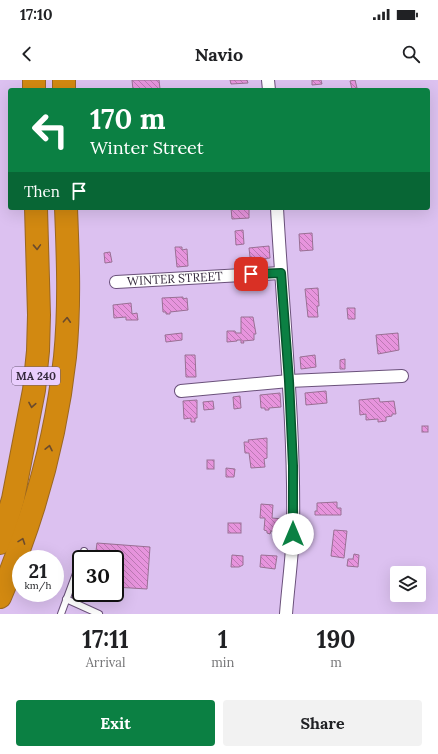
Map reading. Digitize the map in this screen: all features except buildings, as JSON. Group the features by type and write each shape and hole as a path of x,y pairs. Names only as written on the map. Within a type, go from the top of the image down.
{"highway":[{"name":"MA 240","path":"0,542 18,477 34,390 38,351 39,315 36,210"},
{"name":"MA 240","path":"1,598 32,513 47,456 60,393 68,316 66,210"}],"street":[{"path":"277,210 289,381 293,466 293,534 286,614"},
{"name":"WINTER STREET","path":"116,282 281,273"},
{"path":"181,391 289,381 402,376"}],"lane":[{"path":"61,614 72,583"},
{"path":"66,599 99,614"}],"route":[{"path":"251,274 281,273 289,381 293,466 293,534"}]}
